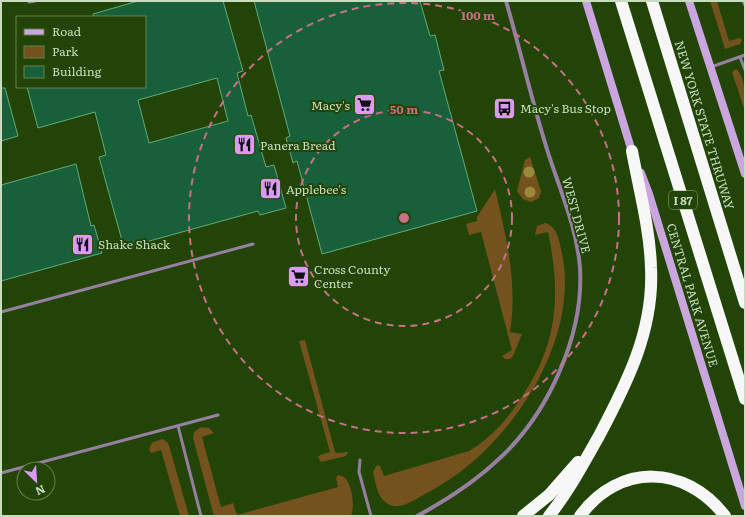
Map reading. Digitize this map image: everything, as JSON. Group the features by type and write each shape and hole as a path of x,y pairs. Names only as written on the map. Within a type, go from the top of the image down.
{"highway":[{"name":"I 87","path":"621,1 745,399"},
{"name":"NEW YORK STATE THRUWAY","path":"652,1 745,303"},
{"path":"549,516 572,485 614,409 638,355 644,335 650,304 652,269 650,245 632,151"},
{"path":"523,516 564,479 598,438"},
{"path":"580,516 587,506 606,490 628,480 652,476 664,477 689,485 711,500 725,516"}],"main road":[{"name":"CENTRAL PARK AVENUE","path":"586,1 632,151 649,194 745,506"},
{"path":"689,1 709,67 745,174"}],"street":[{"name":"WEST DRIVE","path":"417,516 456,494 502,456 537,412 554,382 566,354 580,301 580,268 575,237 546,146 506,1"}],"lane":[{"path":"29,2 34,1"},
{"path":"743,1 745,5"},
{"path":"709,67 745,55"},
{"path":"740,57 745,70"},
{"path":"1,312 253,244"},
{"path":"1,473 218,415"},
{"path":"178,426 201,516"},
{"path":"360,460 359,472 371,516"}],"green space":[{"path":"710,1 717,1 729,41 740,38 742,40 740,44 725,49"},
{"path":"736,69 742,77 745,95 745,111 732,72"},
{"path":"530,157 541,191 539,198 531,202 523,199 517,191 525,160"},
{"path":"495,189 507,242 512,278 513,296 510,332 522,334 513,356 510,359 505,359 502,356 512,350 481,232 469,235 466,224 477,221 477,217"},
{"path":"545,223 553,228 559,239 562,253 565,288 560,323 548,358 531,392 509,423 484,451 456,475 409,503 399,506 390,505 382,499 376,486 373,472 377,465 380,466 384,476 469,451 490,436 507,418 541,363 553,322 555,301 555,279 548,232 535,235 537,226"},
{"path":"305,340 335,452 348,452 346,456 321,462 318,457 330,452 299,341"},
{"path":"201,427 209,428 214,433 202,437 221,507 233,503 237,515 338,487 336,478 338,475 345,478 350,487 353,503 351,516 214,516 193,438 194,432"},
{"path":"163,439 168,443 189,516 180,516 161,450 150,452 150,447 153,442"}],"building":[{"path":"138,1 223,1 243,71 237,73 248,116 251,115 266,167 274,165 286,208 260,215 258,211 124,248 99,157 106,155 95,112 38,128 27,88 146,88 146,16 93,16 93,14","holes":["217,78 228,121 149,143 138,100"]},
{"name":"Macy's","path":"254,1 420,1 430,36 435,35 444,70 439,71 477,211 322,254 297,161 293,163 286,138 290,136"},
{"path":"1,88 5,88 18,136 1,141"},
{"path":"76,164 91,226 94,225 102,253 1,281 1,185"}],"place":[{"name":"Macy's","path":"365,105"},
{"name":"Macy's Bus Stop","path":"504,108"},
{"name":"Panera Bread","path":"245,145"},
{"name":"Applebee's","path":"270,189"},
{"name":"Shake Shack","path":"83,244"},
{"name":"Cross County Center","path":"298,276"}]}
